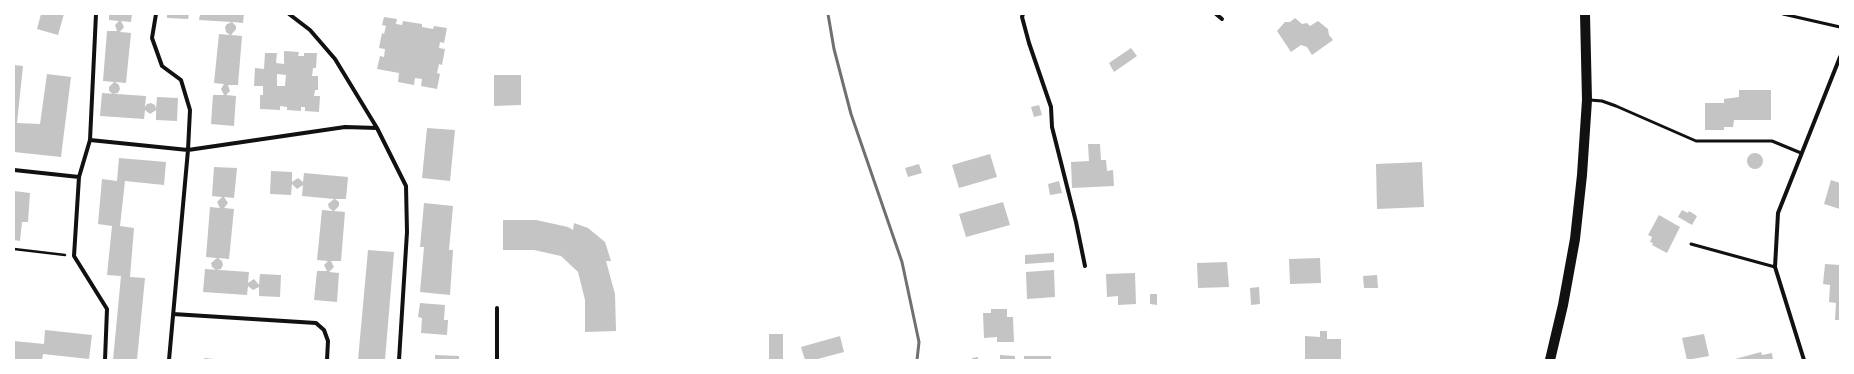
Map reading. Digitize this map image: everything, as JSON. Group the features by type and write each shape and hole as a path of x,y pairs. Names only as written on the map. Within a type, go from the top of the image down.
{"main road":[{"path":"1550,360 1563,304 1575,239 1582,175 1587,100 1585,14"}],"street":[{"path":"96,14 90,140 80,176 74,256 107,309 105,360"},
{"path":"156,14 152,38 162,66 182,80 190,110 188,150 169,360"},
{"path":"289,14 310,30 335,59 377,128 406,186 407,232 399,360"},
{"path":"1023,14 1022,17 1029,43 1051,107 1052,127 1076,222 1085,266"},
{"path":"1216,14 1222,19"},
{"path":"1804,360 1775,267 1778,212 1840,57"},
{"path":"90,140 188,150 345,127 377,128"},
{"path":"14,170 80,176"},
{"path":"497,308 497,360"},
{"path":"173,314 316,323 324,330 328,341 327,360"}],"lane":[{"path":"1783,14 1840,27"},
{"path":"1587,100 1602,101 1616,106 1696,141 1772,141 1801,153"},
{"path":"1691,244 1775,267"}],"path":[{"path":"14,249 74,256"}],"building":[{"path":"41,14 64,14 58,35 37,29"},
{"path":"109,14 132,14 131,22 121,21 124,27 120,32 131,33 126,83 115,82 119,85 120,89 118,93 113,94 109,91 109,87 114,82 103,81 107,31 117,31 115,25 119,21 109,20"},
{"path":"167,14 189,14 188,19 167,18"},
{"path":"200,14 244,14 243,23 199,20"},
{"path":"384,17 397,19 396,24 402,25 403,21 422,24 422,27 433,29 434,26 447,28 444,43 440,42 439,48 445,49 442,65 439,64 437,73 440,74 437,89 421,86 422,79 415,78 414,85 398,82 399,73 377,69 380,56 384,57 385,49 379,48 382,33 384,34 386,26 382,25"},
{"path":"1295,18 1302,24 1307,23 1310,26 1318,21 1328,29 1329,35 1333,40 1312,55 1307,47 1301,45 1291,52 1277,31 1285,22 1290,22"},
{"path":"232,22 236,26 236,29 231,35 242,36 238,85 228,85 230,91 226,95 236,96 234,126 211,124 213,95 224,95 221,89 224,84 214,83 219,34 230,35 226,32 225,27 227,24"},
{"path":"1131,48 1137,56 1114,72 1109,63"},
{"path":"284,51 299,52 298,56 304,56 304,53 317,53 316,68 313,68 312,76 318,76 318,90 315,90 314,96 320,96 319,112 305,111 305,107 301,107 301,111 287,110 287,107 280,106 280,110 260,109 260,95 263,95 263,86 254,86 255,68 264,69 265,53 277,53 276,63 284,64","holes":["277,74 286,75 285,86 277,86"]},
{"path":"14,65 23,66 17,123 40,124 47,74 71,77 61,157 14,152"},
{"path":"494,75 521,75 521,105 494,106"},
{"path":"1739,90 1771,90 1771,120 1734,120 1733,127 1724,127 1724,130 1705,130 1705,103 1724,103 1724,99 1739,97"},
{"path":"102,93 146,96 145,107 147,104 151,103 155,105 156,109 157,97 178,98 177,121 156,120 156,110 150,114 145,110 144,119 100,116"},
{"path":"1039,105 1042,115 1034,117 1031,107"},
{"path":"427,128 455,130 450,181 422,178"},
{"path":"1088,144 1100,144 1101,160 1106,160 1107,171 1113,170 1114,186 1072,188 1071,162 1089,161"},
{"path":"1755,153 1762,158 1763,161 1758,168 1755,169 1748,164 1747,161 1752,154"},
{"path":"990,154 997,177 959,188 952,165"},
{"path":"119,158 166,162 164,185 125,181 120,226 134,228 130,277 145,278 137,360 113,360 121,276 107,275 112,226 98,224 102,179 117,181"},
{"path":"1422,162 1424,207 1377,209 1376,164"},
{"path":"919,164 922,173 908,177 905,168"},
{"path":"214,167 237,168 234,198 224,197 228,203 224,208 234,209 229,259 218,258 222,261 223,265 221,269 216,270 212,267 211,263 217,258 206,257 210,207 220,208 217,202 222,197 212,196"},
{"path":"271,171 292,172 292,182 298,178 303,182 304,173 348,177 346,199 335,199 339,202 339,206 334,211 345,212 341,261 331,261 334,267 329,272 339,273 337,302 314,300 317,271 327,271 324,265 328,261 317,260 322,210 333,211 329,208 328,204 334,199 302,196 303,185 297,189 292,184 291,195 270,194"},
{"path":"1831,180 1840,183 1840,209 1824,204"},
{"path":"1059,181 1062,193 1050,195 1048,184"},
{"path":"14,191 30,193 28,222 22,222 20,241 14,240"},
{"path":"1003,202 1010,225 966,237 959,214"},
{"path":"424,203 453,206 449,250 453,250 450,295 420,292 424,247 420,247"},
{"path":"1682,210 1688,213 1689,211 1697,216 1692,225 1678,217"},
{"path":"1659,215 1680,227 1667,253 1652,245 1653,243 1650,242 1652,237 1648,235"},
{"path":"503,220 536,220 568,227 573,230 574,223 588,228 605,242 611,261 606,261 615,294 616,331 585,332 585,300 578,272 561,256 534,250 503,250"},
{"path":"368,250 394,252 385,360 358,360"},
{"path":"1054,253 1054,262 1025,264 1025,255"},
{"path":"1320,258 1321,283 1290,284 1289,259"},
{"path":"1227,262 1229,287 1198,288 1197,263"},
{"path":"1825,264 1840,265 1840,320 1835,320 1836,303 1829,302 1830,285 1823,284"},
{"path":"205,269 249,272 248,283 254,279 259,285 260,274 281,275 280,297 259,296 259,287 253,290 248,286 247,295 203,292"},
{"path":"1054,270 1055,297 1027,299 1026,272"},
{"path":"1135,273 1136,304 1118,305 1118,296 1107,297 1106,274"},
{"path":"1377,275 1378,288 1364,288 1363,276"},
{"path":"1259,287 1260,304 1251,305 1250,288"},
{"path":"1150,294 1157,294 1157,305 1150,304"},
{"path":"420,303 445,305 444,320 448,320 447,335 421,333 422,318 418,317"},
{"path":"991,309 1007,309 1007,317 1013,317 1014,342 997,342 997,337 984,338 983,313 991,313"},
{"path":"45,330 92,335 89,359 43,354 42,360 14,360 14,341 44,344"},
{"path":"1320,331 1327,331 1327,339 1341,339 1341,360 1305,360 1305,336 1320,337"},
{"path":"769,334 783,334 783,360 769,360"},
{"path":"1704,334 1709,356 1687,360 1682,338"},
{"path":"840,336 844,352 814,360 805,360 801,347"},
{"path":"1761,352 1762,355 1772,353 1773,360 1735,360 1735,359"},
{"path":"435,355 459,356 459,360 435,360"},
{"path":"1000,355 1015,356 1015,360 1000,360"},
{"path":"1024,356 1051,356 1051,360 1024,360"},
{"path":"978,357 978,360 972,360 972,358"},
{"path":"205,358 214,359 214,360 202,360"}],"railway":[{"path":"828,14 834,49 851,114 902,262 919,342 917,360"}]}
